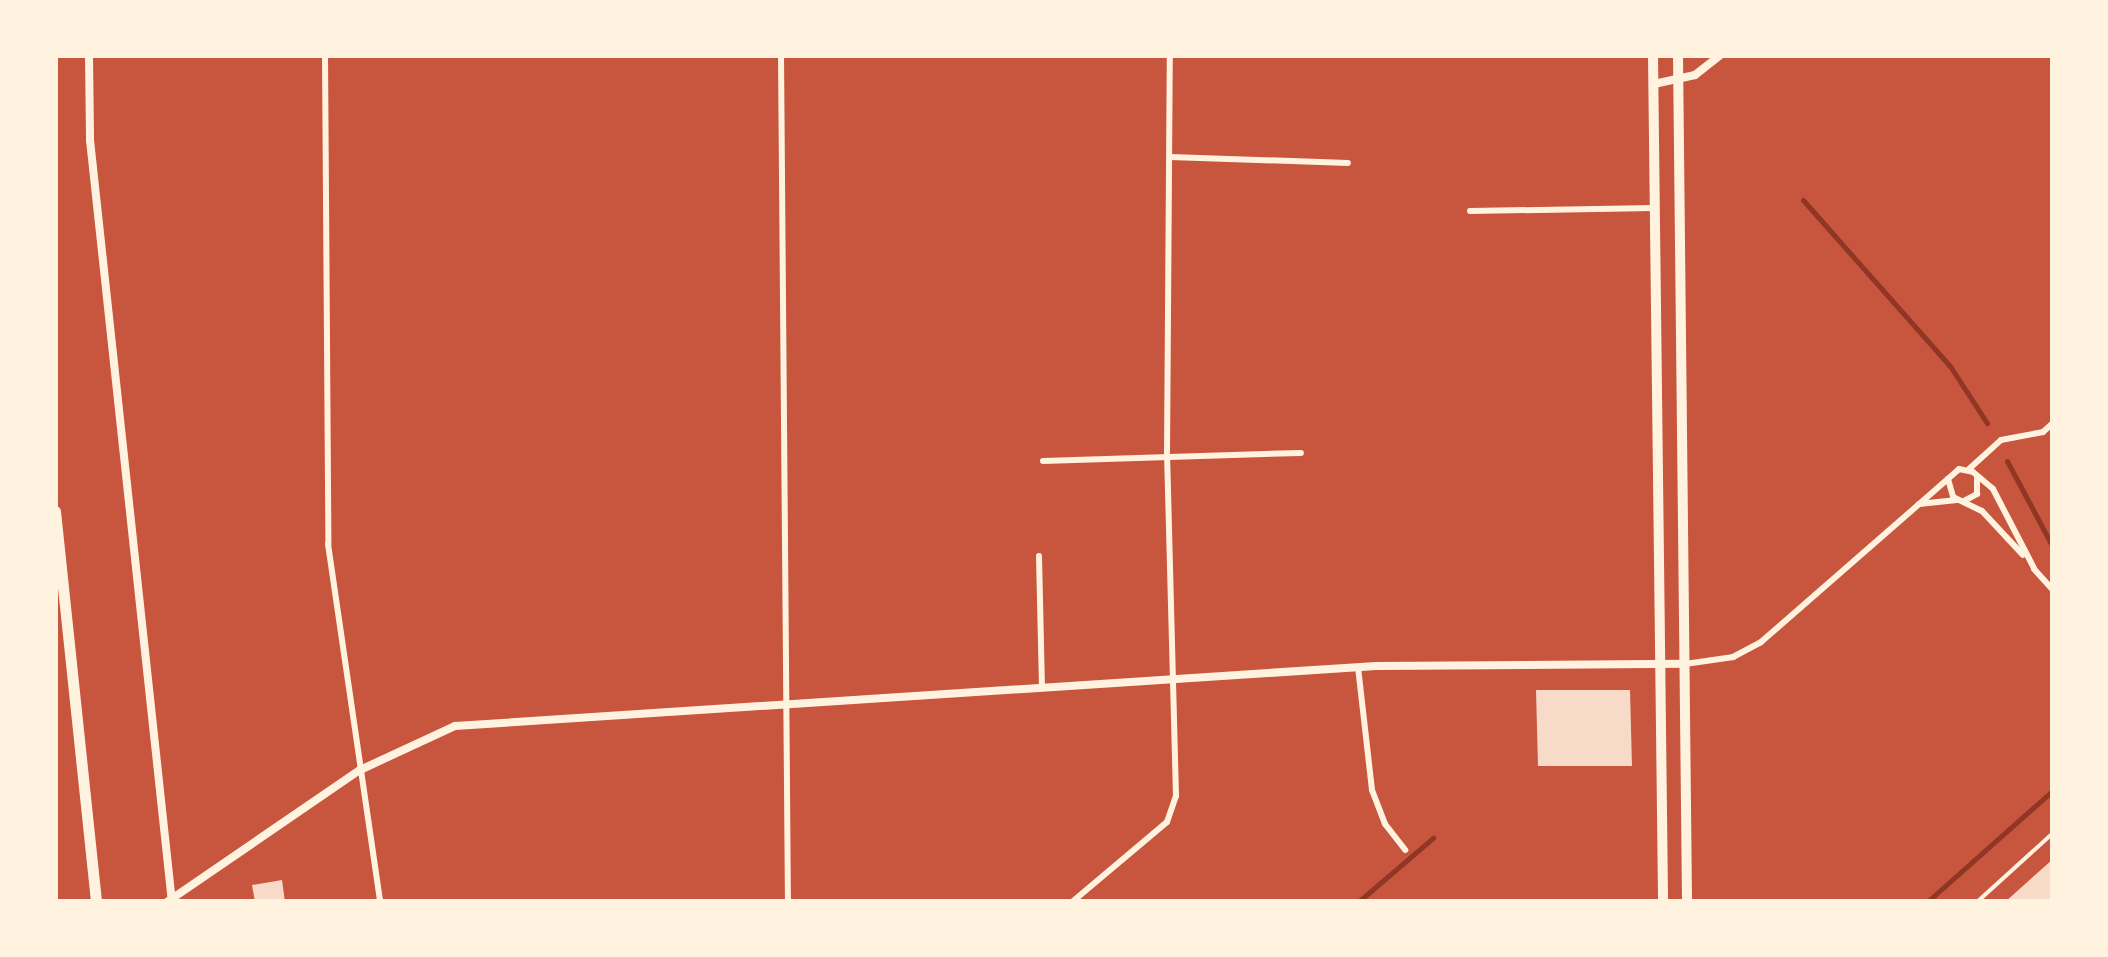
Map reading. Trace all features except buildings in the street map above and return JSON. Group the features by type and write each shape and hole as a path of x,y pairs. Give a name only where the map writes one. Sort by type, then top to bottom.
{"highway":[{"path":"55,512 96,902"}],"main road":[{"path":"1653,55 1663,902"},
{"path":"1678,55 1687,902"}],"street":[{"path":"89,55 90,140 170,901 360,770 455,726 1358,667 1685,664 1733,657 1760,642 1952,472 1972,471 2001,440 2043,432 2053,423"},
{"path":"326,55 328,544 380,902"},
{"path":"781,55 788,902"},
{"path":"1072,902 1167,822 1176,796 1167,456 1170,55"},
{"path":"1654,84 1679,80 1720,55"},
{"path":"1170,157 1348,164"},
{"path":"1470,211 1655,208"},
{"path":"1044,462 1160,462 1167,456 1301,453"},
{"path":"1918,504 1961,500 1979,488 1972,471"},
{"path":"1972,471 1993,490 2034,568"},
{"path":"1952,472 1947,487 1991,519 2053,590"},
{"path":"1040,556 1042,686"},
{"path":"1358,667 1372,790 1385,824 1405,850"}],"lane":[{"path":"1977,902 2053,834"}],"waterway":[{"path":"1803,200 1950,366 1987,423"},
{"path":"2007,461 2053,547"},
{"path":"1927,902 2053,790"},
{"path":"1358,902 1433,838"}]}
